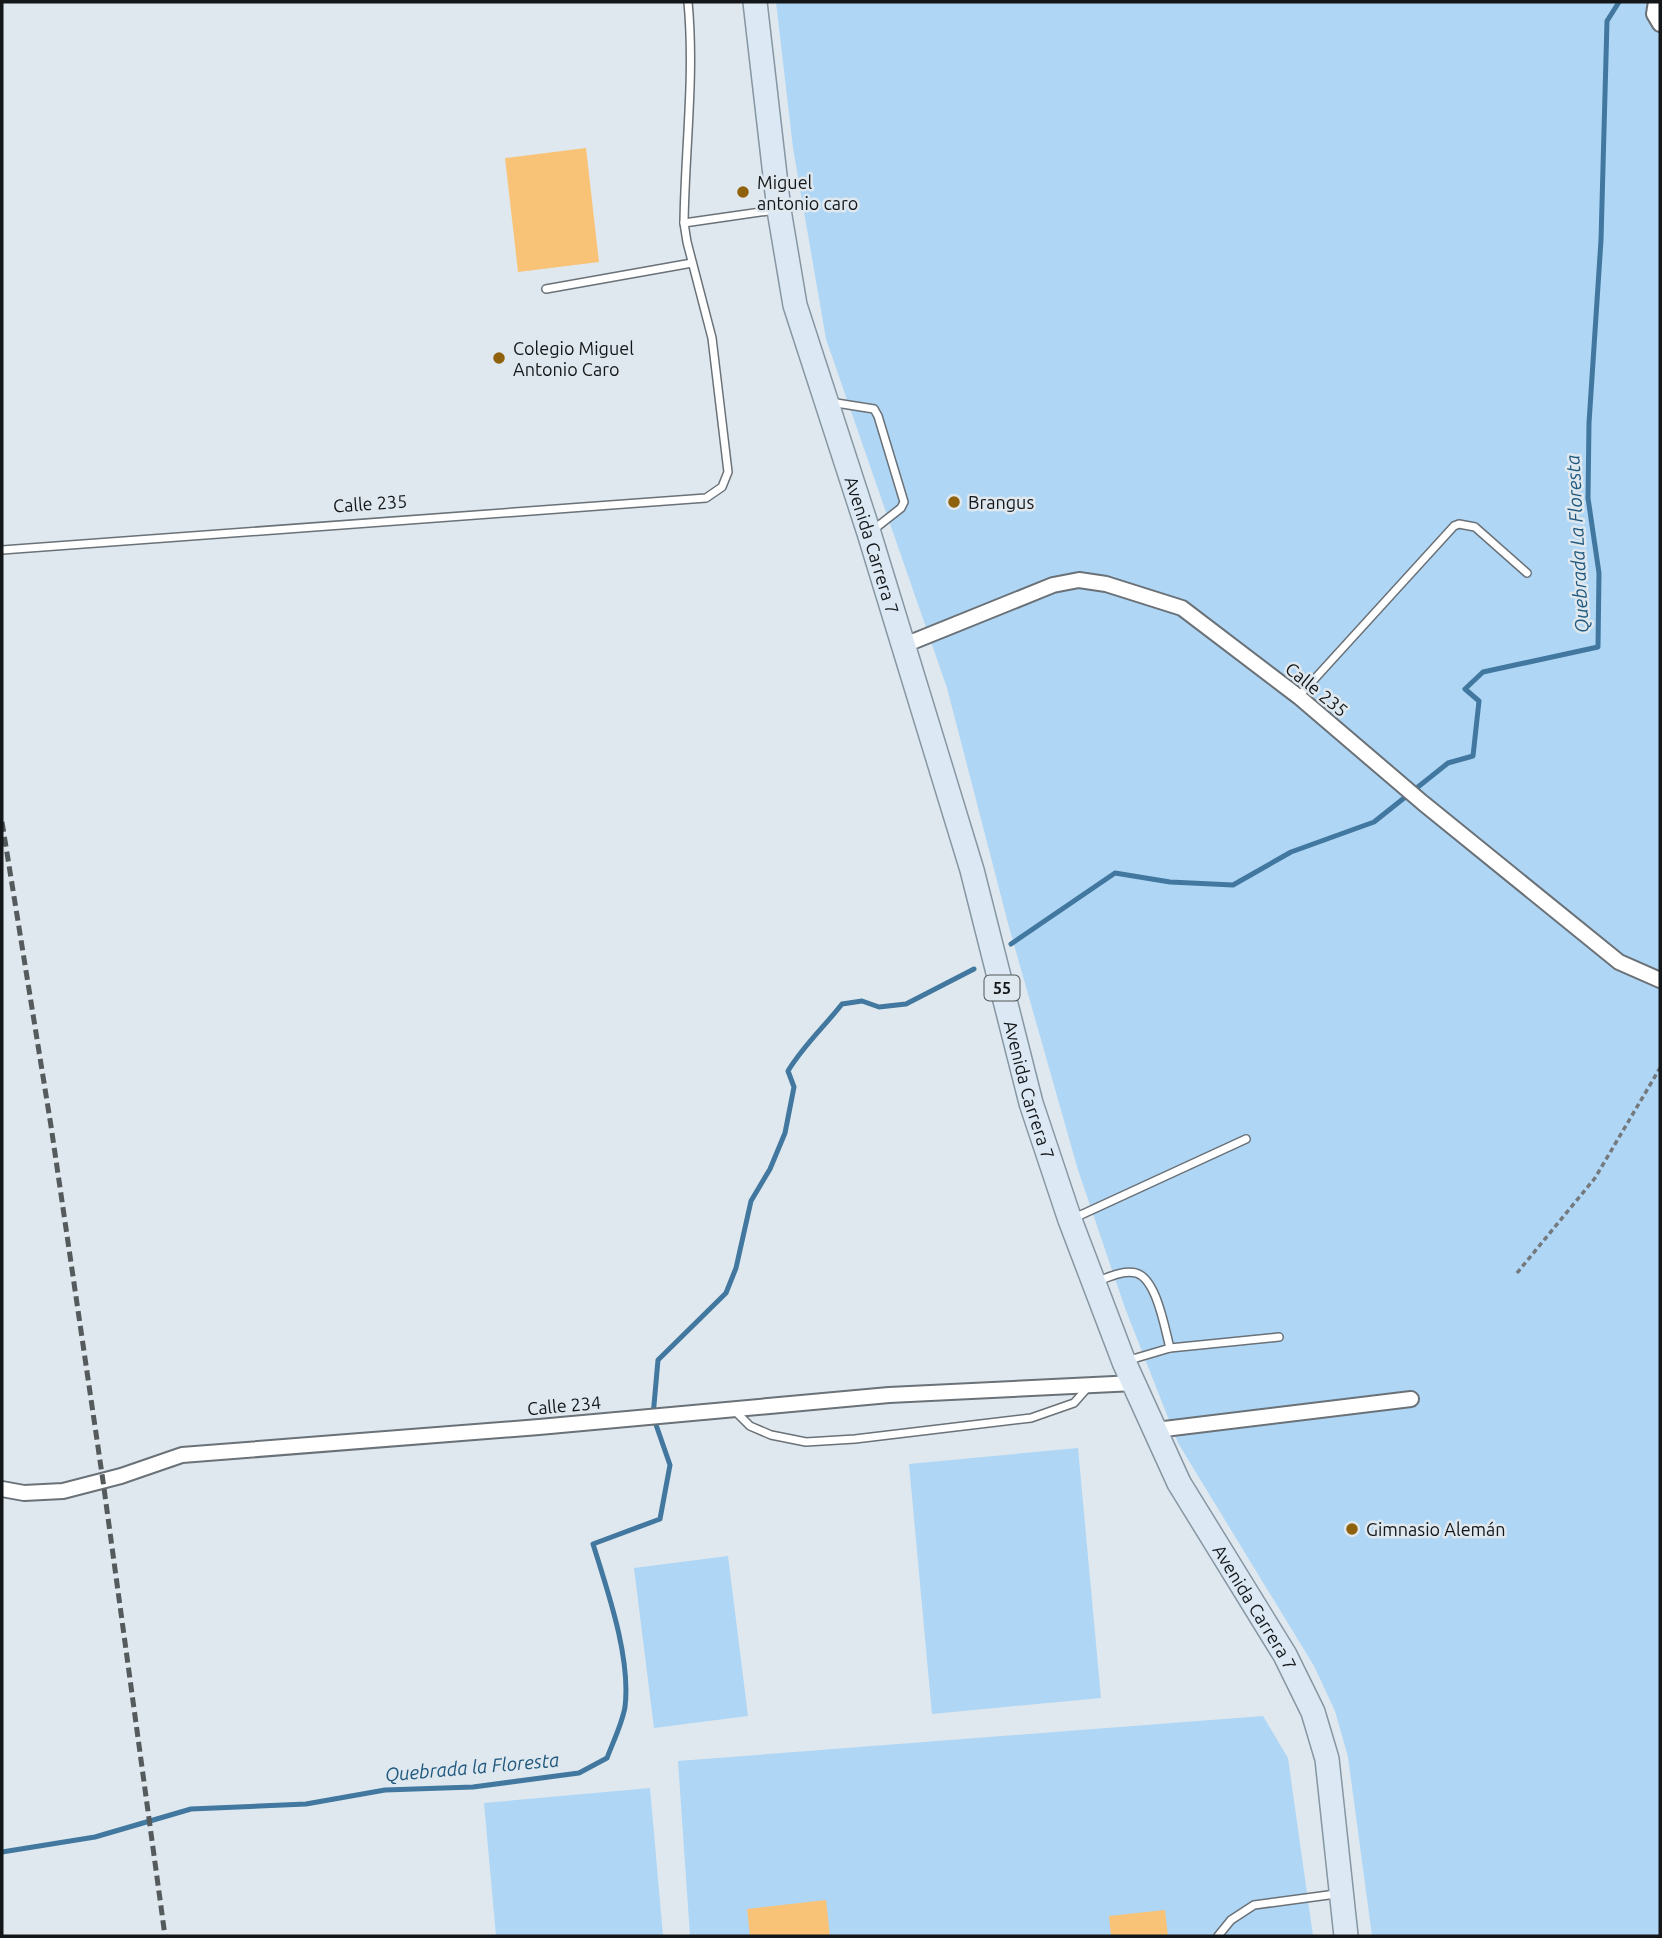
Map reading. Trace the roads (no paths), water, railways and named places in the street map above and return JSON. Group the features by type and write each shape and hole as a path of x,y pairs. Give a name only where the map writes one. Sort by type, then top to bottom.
{"main road":[{"name":"Avenida Carrera 7","path":"755,2 779,210 795,305 869,533 972,870 1031,1103 1070,1220 1124,1362 1179,1483 1285,1655 1313,1712 1327,1759 1346,1936"}],"street":[{"path":"1656,2 1654,14 1660,24"},
{"name":"Calle 235","path":"902,646 1053,585 1079,580 1106,584 1182,608 1298,697 1423,803 1619,962 1660,980"},
{"name":"Calle 234","path":"2,1489 24,1493 63,1491 121,1476 182,1455 538,1427 889,1395 1135,1383"},
{"path":"1156,1430 1411,1399"}],"lane":[{"path":"546,289 692,263 684,223 692,71 688,2"},
{"path":"684,223 779,210"},
{"name":"Calle 235","path":"2,550 706,498 722,487 728,472 712,338 692,263"},
{"path":"826,402 866,407 874,409 878,415 904,502 901,508 869,533"},
{"path":"1298,697 1454,526 1467,524 1475,527 1527,572"},
{"path":"1070,1220 1246,1139"},
{"path":"1094,1283 1123,1273 1138,1273 1147,1280 1159,1306 1170,1348"},
{"path":"1124,1362 1170,1348 1279,1337"},
{"path":"733,1409 750,1426 771,1435 806,1441 855,1439 1031,1418 1074,1403 1090,1385"},
{"path":"1218,1936 1231,1920 1254,1905 1341,1893"}],"waterway":[{"name":"Quebrada La Floresta","path":"1011,944 1115,873 1170,882 1233,885 1291,852 1374,822 1448,763 1473,756 1479,701 1465,689 1483,672 1598,647 1599,573 1588,498 1589,423 1601,240 1607,21 1619,2"},
{"name":"Quebrada la Floresta","path":"2,1852 95,1837 191,1809 306,1804 385,1790 473,1787 579,1773 607,1758 625,1707 625,1668 617,1625 593,1544 660,1519 670,1465 653,1416 658,1360 726,1293 736,1268 751,1201 770,1169 785,1133 794,1087 788,1071 842,1004 862,1001 879,1007 906,1004 974,969"}],"railway":[{"path":"2,822 51,1126 103,1481 165,1936"}],"place":[{"name":"Miguel antonio caro","path":"743,192"},
{"name":"Colegio Miguel Antonio Caro","path":"499,358"},
{"name":"Brangus","path":"954,502"},
{"name":"Gimnasio Alemán","path":"1352,1529"}]}
